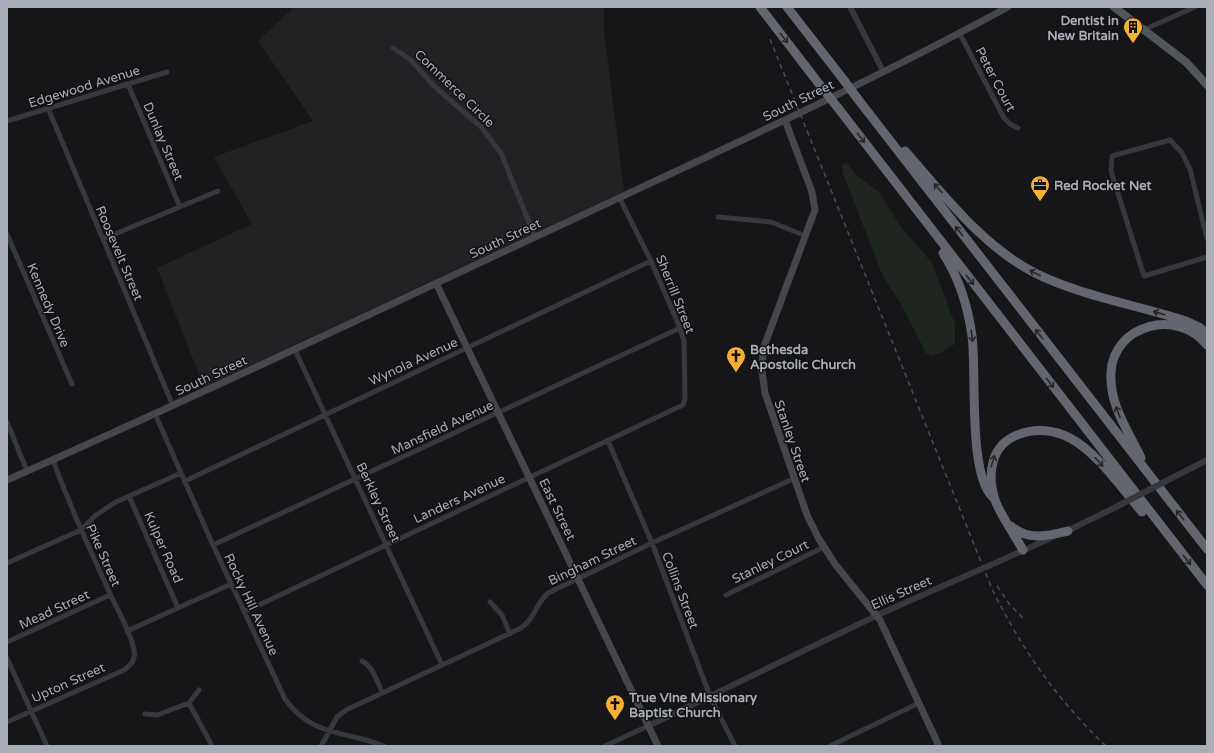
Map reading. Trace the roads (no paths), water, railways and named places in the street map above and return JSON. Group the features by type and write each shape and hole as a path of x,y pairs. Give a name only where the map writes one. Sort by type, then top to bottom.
{"highway":[{"path":"760,7 1207,585"},
{"path":"787,7 1207,549"},
{"path":"880,128 896,141 982,235 1018,263 1043,277 1064,285 1186,321 1199,327 1207,334"},
{"path":"929,227 956,277 969,317 975,356 978,460 986,490 995,499"},
{"path":"1148,473 1123,424 1115,404 1111,378 1116,355 1125,341 1132,335 1146,327 1159,324 1173,325 1184,328 1197,335 1207,345"},
{"path":"1023,550 995,499 990,471 994,458 1000,447 1010,438 1023,433 1038,431 1053,432 1070,438 1089,452 1151,522 1167,535"},
{"path":"1008,524 1020,532 1032,537 1068,530"}],"main road":[{"name":"South Street","path":"7,480 294,350 785,120 960,34 1008,7"},
{"path":"1114,7 1191,66 1207,85"},
{"name":"Stanley Street","path":"785,120 814,198 814,215 767,336 762,356 765,393 793,479 807,515 824,547 877,615 939,746"},
{"name":"East Street","path":"436,283 658,746"}],"street":[{"path":"850,7 883,71"},
{"path":"1143,30 1195,7"},
{"name":"Peter Court","path":"960,34 1004,118 1010,124 1018,128"},
{"name":"Commerce Circle","path":"393,48 411,60 434,85 484,130 500,153 535,237"},
{"name":"Edgewood Avenue","path":"7,121 166,72"},
{"name":"Dunlay Street","path":"128,84 180,207"},
{"name":"Roosevelt Street","path":"48,108 172,406"},
{"path":"1207,239 1190,169 1182,153 1170,140 1112,156 1111,171 1144,276 1207,257"},
{"path":"103,239 218,191"},
{"name":"Sherrill Street","path":"619,198 651,261 680,328 684,341 686,399 683,405"},
{"path":"718,217 771,222 806,236"},
{"name":"Kennedy Drive","path":"7,234 72,384"},
{"name":"Wynola Avenue","path":"184,481 651,261"},
{"name":"Mansfield Avenue","path":"213,545 680,328"},
{"name":"Berkley Street","path":"294,350 326,413 442,665"},
{"name":"Landers Avenue","path":"244,612 683,405"},
{"name":"Rocky Hill Avenue","path":"155,414 213,545 285,699 292,709 304,720 329,731 384,746"},
{"path":"7,422 27,471"},
{"name":"Collins Street","path":"608,441 652,543 710,696 735,746"},
{"name":"Pike Street","path":"53,460 81,530 127,631 134,650 134,659"},
{"name":"Ellis Street","path":"606,746 877,615 1068,530 1207,460"},
{"path":"7,563 81,530 96,515 116,502 181,473"},
{"name":"Bingham Street","path":"321,746 337,717 346,710 510,634 528,623 542,598 548,593 652,543 793,479"},
{"name":"Kulper Road","path":"129,496 178,608"},
{"name":"Stanley Court","path":"726,595 824,547"},
{"path":"127,631 231,584"},
{"name":"Mead Street","path":"7,642 110,595"},
{"path":"490,602 502,615 510,634"},
{"path":"7,658 47,746"},
{"name":"Upton Street","path":"7,722 124,670 131,665 134,659"},
{"path":"362,661 368,664 372,670 382,692"},
{"path":"145,714 157,714 189,703 199,690"},
{"path":"189,703 212,746"},
{"path":"830,746 919,703"}],"railway":[{"path":"770,39 992,589 1015,632 1042,673 1072,711 1106,746"},
{"path":"997,586 1010,605 1025,620"}],"place":[{"name":"Dentist in New Britain","path":"1133,44"},
{"name":"Red Rocket Net","path":"1040,202"},
{"name":"Bethesda Apostolic Church","path":"736,373"},
{"name":"True Vine Missionary Baptist Church","path":"615,721"}]}
